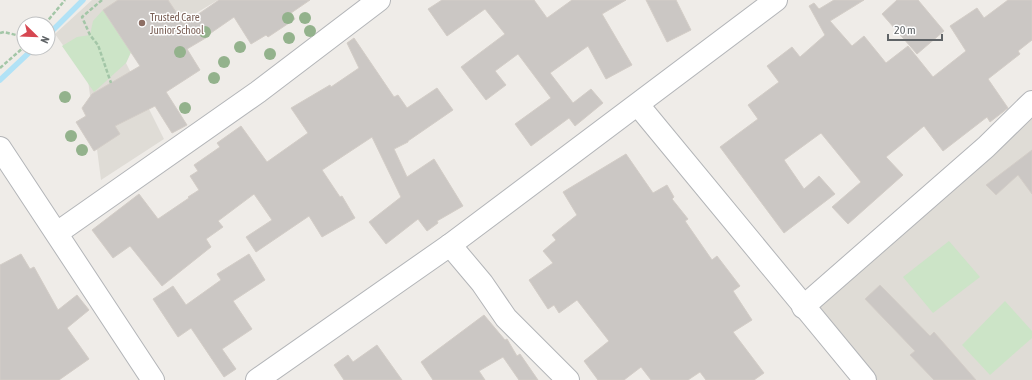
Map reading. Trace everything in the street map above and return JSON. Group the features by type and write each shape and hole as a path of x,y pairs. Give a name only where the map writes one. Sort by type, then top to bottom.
{"street":[{"path":"57,233 258,92 379,0"},
{"path":"257,380 450,245 776,0"},
{"path":"804,308 986,146 1032,102"},
{"path":"638,105 804,308 865,380"},
{"path":"0,148 153,380"},
{"path":"450,245 482,283 506,318 568,380"}],"path":[{"path":"51,16 64,0"},
{"path":"102,0 82,17 90,35 98,45 111,83"},
{"path":"0,33 4,32 16,35"},
{"path":"0,68 16,54"}],"shaded area":[{"path":"92,0 218,0 131,52 126,63 164,139 101,180 88,80 56,35 56,33"},
{"path":"1032,93 1032,380 875,380 802,297"}],"green space":[{"path":"103,10 131,52 126,63 94,92 62,46 77,37 90,35 93,21"},
{"path":"949,241 980,277 933,313 903,277"},
{"path":"1005,301 1032,331 1032,338 990,375 962,345"}],"building":[{"path":"118,0 168,0 184,24 219,0 310,0 291,13 295,19 268,37 266,35 251,44 234,17 208,35 209,36 187,49 200,70 166,92 187,125 172,133 155,106 115,126 120,134 94,151 76,122 86,116 82,108 92,94 140,66 103,10"},
{"path":"442,0 534,0 547,18 572,0 626,0 602,14 632,65 606,79 588,46 550,73 573,103 591,89 603,103 575,126 569,118 531,146 515,124 551,98 518,54 495,71 506,85 486,100 461,67 505,34 485,9 447,36 428,9"},
{"path":"646,0 676,0 691,30 667,42"},
{"path":"834,0 864,0 830,21 852,46 864,36 886,63 908,46 933,77 966,51 950,26 977,8 984,18 1008,0 1032,0 1032,40 1018,51 1020,54 988,79 1008,108 990,122 987,117 943,151 924,126 886,157 903,175 848,224 832,207 861,182 821,133 784,160 804,189 819,176 835,194 784,233 720,147 758,119 748,105 779,82 767,66 792,47 800,57 825,35 809,6 814,3 819,9"},
{"path":"897,0 918,0 944,31 917,54 882,14"},
{"path":"354,38 394,97 398,95 407,108 437,88 453,110 408,142 394,149 407,177 434,159 463,206 437,221 438,223 427,231 418,219 386,244 369,222 401,197 372,137 322,170 340,197 342,196 355,218 322,237 309,216 256,252 246,237 272,220 254,194 218,221 223,227 206,239 211,247 162,286 130,246 113,258 92,230 139,194 158,219 189,198 188,197 199,190 190,176 198,171 194,165 220,147 217,143 241,126 267,162 308,133 291,108 330,85 331,87 359,68 347,43"},
{"path":"1032,150 1032,194 1018,175 996,195 986,185"},
{"path":"626,154 653,193 667,185 674,197 672,199 688,219 685,221 712,260 717,256 740,286 733,291 752,320 733,332 764,373 754,380 706,380 700,372 688,380 651,380 641,367 624,380 598,380 584,361 609,341 577,300 559,313 554,305 548,309 529,280 553,263 543,251 556,240 552,235 577,215 563,192"},
{"path":"21,254 30,269 34,267 58,310 77,295 89,310 67,328 89,359 59,380 0,380 0,265"},
{"path":"249,254 265,280 233,301 252,329 222,349 236,369 224,377 191,328 178,337 153,299 173,286 186,305 221,280 217,274"},
{"path":"880,285 930,336 934,332 976,380 934,380 910,355 915,351 865,299"},
{"path":"484,315 505,340 507,339 517,356 520,354 538,380 519,380 503,357 479,371 485,380 433,380 421,362"},
{"path":"377,345 402,380 344,380 334,365 348,355 353,362"}],"waterway":[{"path":"56,27 83,0"},
{"path":"0,80 26,56"}],"place":[{"name":"Trusted Care Junior School","path":"142,23"}]}
